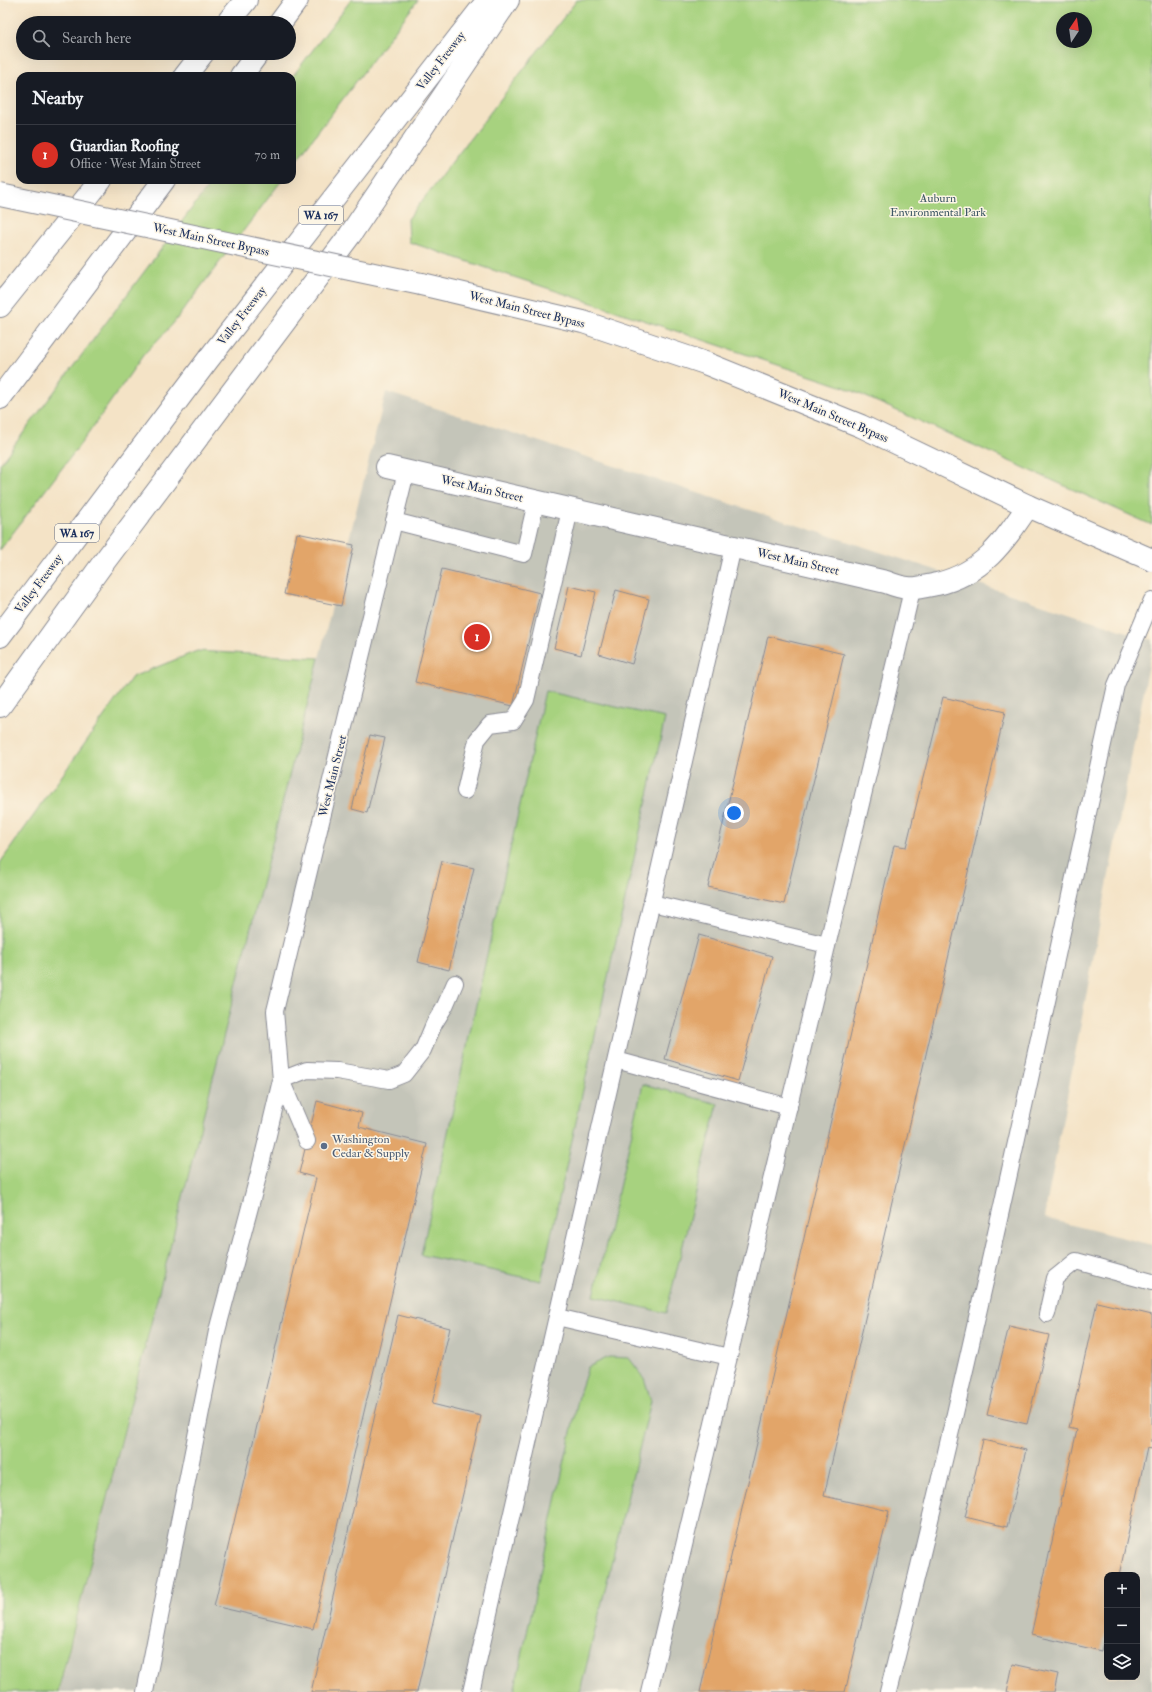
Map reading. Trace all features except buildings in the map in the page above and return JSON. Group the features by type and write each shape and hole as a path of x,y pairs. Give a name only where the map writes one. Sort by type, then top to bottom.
{"main road":[{"path":"233,16 246,0"},
{"path":"285,16 297,0"},
{"name":"Valley Freeway","path":"0,636 207,361 488,0"},
{"path":"0,706 101,566 350,235 508,0"},
{"path":"188,72 198,60"},
{"path":"244,72 253,60"},
{"path":"0,306 98,184"},
{"path":"0,398 161,184"},
{"name":"West Main Street Bypass","path":"0,195 421,284 582,322 705,363 861,426 1028,506"},
{"name":"West Main Street","path":"397,470 886,582 912,590"},
{"path":"912,590 961,577 975,568 990,556 1003,542 1028,506 1152,560"}],"lane":[{"name":"West Main Street","path":"281,1080 275,1010 394,521 397,470"},
{"path":"394,521 524,554 536,502"},
{"path":"465,791 477,740 490,724 513,721 526,700 570,510"},
{"path":"471,1692 733,547"},
{"path":"650,1692 912,590"},
{"path":"888,1692 919,1569 976,1325 1116,685 1152,600"},
{"path":"652,903 827,945"},
{"path":"281,1080 307,1070 337,1071 388,1080 404,1074 423,1050 434,1024 455,983"},
{"path":"616,1060 789,1106"},
{"path":"281,1080 307,1141"},
{"path":"145,1692 217,1331 259,1173 281,1080"},
{"path":"1046,1314 1055,1278 1076,1262 1152,1282"},
{"path":"557,1317 729,1357"}],"shaded area":[{"path":"386,392 1152,640 1152,648 1044,1218 1152,1245 1152,1692 59,1692"}],"green space":[{"path":"351,0 418,0 296,161 296,72"},
{"name":"Auburn Environmental Park","path":"577,0 1152,0 1152,525 844,387 409,242 408,219"},
{"path":"210,184 279,184 172,325 144,354 88,434 0,550 0,464"},
{"path":"197,651 319,658 58,1692 0,1692 0,863 132,677"},
{"path":"545,691 665,718 541,1281 421,1255"},
{"path":"643,1084 718,1104 666,1313 594,1296"},
{"path":"609,1357 629,1358 644,1378 651,1401 580,1692 514,1692 580,1391 588,1367"}],"place":[{"name":"Guardian Roofing","path":"477,637"},
{"name":"Washington Cedar & Supply","path":"324,1146"}]}
